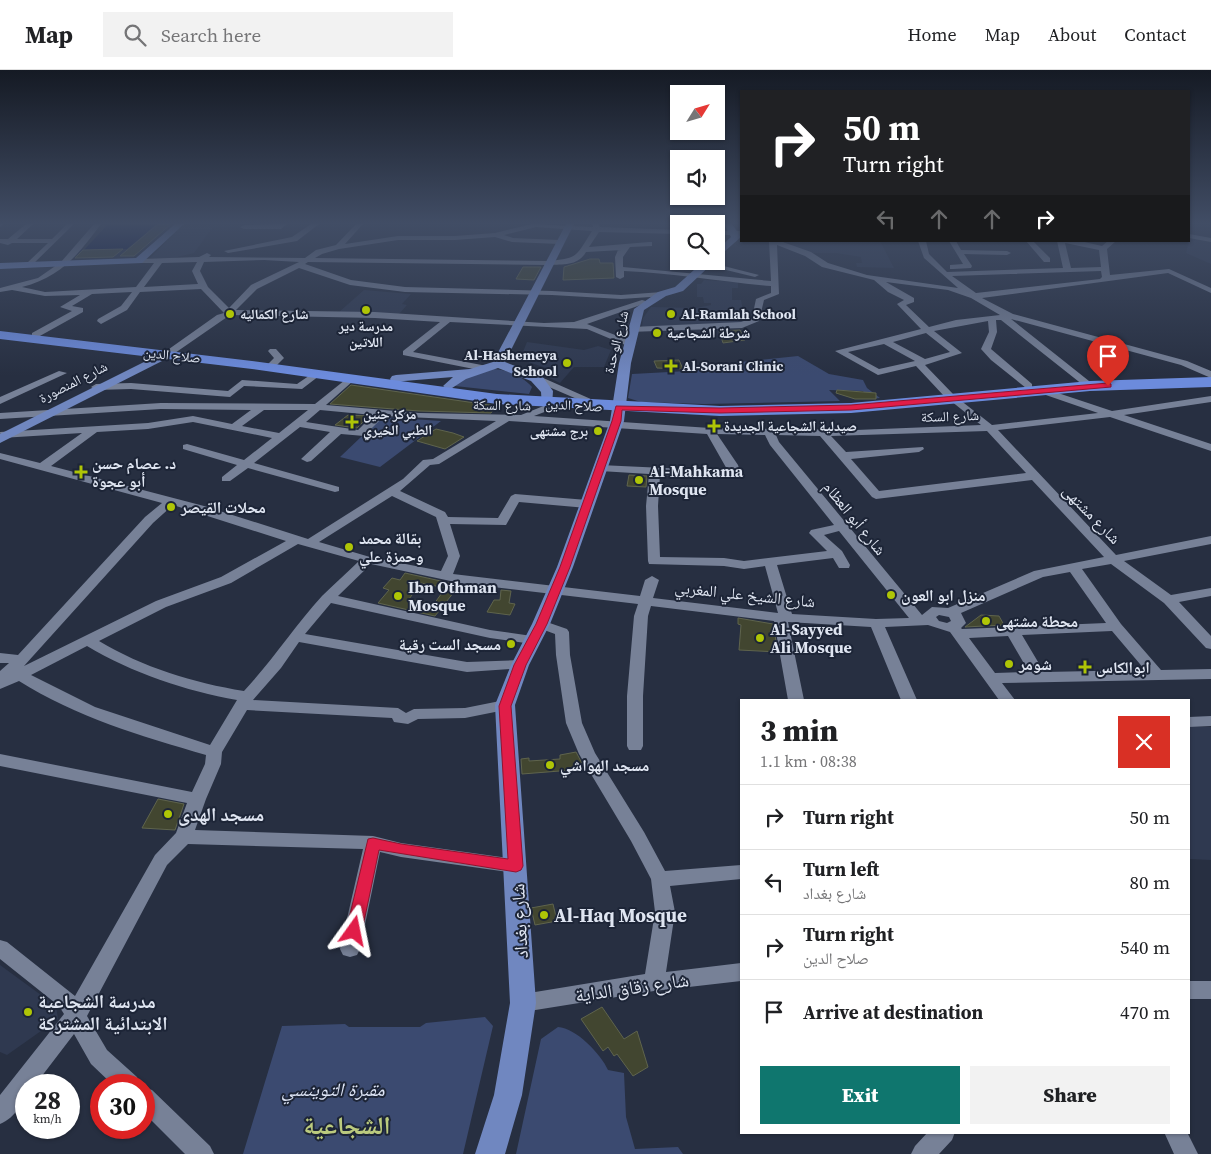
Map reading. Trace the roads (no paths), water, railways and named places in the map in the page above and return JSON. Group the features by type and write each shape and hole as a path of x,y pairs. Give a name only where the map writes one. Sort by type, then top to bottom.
{"highway":[{"name":"صلاح الدين","path":"0,331 497,399 763,411 851,408 1086,383 1209,375"},
{"name":"صلاح الدين","path":"0,335 166,353 273,357 396,379 550,401 588,400 619,405"},
{"name":"صلاح الدين","path":"1036,388 1090,386 1209,375"}],"main road":[{"path":"498,364 543,275"},
{"name":"شارع الوحدة","path":"619,405 632,330 639,309 659,297 679,289 695,275"},
{"path":"3,436 166,353"},
{"path":"449,386 459,378 472,372 498,364 538,379 547,392 550,401"},
{"path":"396,379 472,372"},
{"name":"شارع بغداد","path":"494,1146 508,1095 523,1003 505,706 520,665 556,589 600,468 615,424 619,405"}],"street":[{"path":"0,290 41,280 49,275"},
{"path":"101,321 124,308 149,275"},
{"path":"197,275 203,286 229,313 375,315 518,324 574,325 589,327 630,344"},
{"path":"166,353 229,313 254,287 279,275"},
{"path":"328,275 356,284 452,292 534,293 621,298 659,297"},
{"path":"676,275 776,281"},
{"path":"752,275 776,281"},
{"path":"632,330 742,325 756,319 760,299 775,294 776,275"},
{"path":"861,275 876,279 948,288 974,296 1037,290 1133,275"},
{"path":"949,275 980,301 1006,317 1086,383"},
{"path":"1177,275 1208,293"},
{"path":"876,279 891,290 911,300 902,304 927,330 957,352 921,363 878,372 840,351 927,330 1006,317 1111,342 1209,375"},
{"path":"11,287 45,294 203,286"},
{"path":"35,336 80,310 64,307 92,291"},
{"path":"574,325 659,297"},
{"path":"992,318 993,332 986,349 994,358 1036,388 1110,415 1211,448"},
{"path":"448,320 406,352 484,368"},
{"name":"شارع مشتهى","path":"885,341 921,363 952,396 989,428 1113,559 1169,600 1211,645"},
{"path":"0,401 62,373"},
{"path":"100,387 136,386 230,394 242,383 300,387 316,374"},
{"path":"226,479 298,424 350,379"},
{"path":"538,379 588,400"},
{"path":"193,419 225,394"},
{"name":"شارع السكة","path":"0,416 161,406 319,406 380,413 519,418 710,431 823,433 989,428 1110,415 1211,400"},
{"path":"519,418 550,401"},
{"path":"234,427 262,406"},
{"path":"298,424 360,434 380,413"},
{"path":"0,679 21,668 89,641 161,604 226,580 304,542 407,481 427,462 435,462 506,418"},
{"path":"3,436 95,428 148,426 193,419 281,437"},
{"path":"42,467 95,428"},
{"path":"307,459 338,431"},
{"path":"600,468 735,475 732,465 710,431"},
{"name":"شارع أبو العظام","path":"770,433 774,443 841,527 925,621"},
{"path":"823,433 876,495 1033,476"},
{"path":"187,447 335,489"},
{"path":"843,456 919,449"},
{"name":"شارع الشيخ علي المغربي","path":"0,456 171,501 368,560 445,576 783,618 876,623 925,621 955,631 1013,632 1116,627"},
{"path":"655,471 651,513 655,540 654,562 724,562 744,565 770,562 841,560 815,533 841,527"},
{"path":"389,491 426,507 441,516 454,556 445,576"},
{"path":"443,520 502,522 515,498 587,504"},
{"path":"0,684 21,668 136,534 171,501"},
{"path":"951,612 1039,574 1211,540"},
{"path":"0,1113 76,1015 161,860 184,838 197,798 213,764 214,752 245,701 276,665 295,637 328,598 368,560"},
{"path":"770,562 783,618 796,699"},
{"path":"1074,568 1116,627 1158,676"},
{"path":"635,746 635,696 641,616 652,580"},
{"path":"1169,600 1211,592"},
{"path":"328,598 490,634 562,632 564,641 562,656 574,722 587,754 638,837 660,879 665,912 654,982"},
{"path":"925,621 933,611 951,612 959,620 955,631 1006,699"},
{"path":"876,623 909,699"},
{"path":"1013,632 1040,677"},
{"path":"295,637 467,667 520,665"},
{"path":"89,641 152,671 245,701 398,713 400,718 404,719 414,714 465,713 505,706"},
{"path":"0,658 21,668 39,687 91,710 140,730 214,752"},
{"path":"990,678 1211,674"},
{"path":"1190,722 1211,721"},
{"path":"0,760 197,798"},
{"path":"184,838 331,840 373,843 401,850 516,866"},
{"path":"350,949 373,843"},
{"path":"660,879 740,872"},
{"path":"0,948 66,998 98,1057 117,1074"},
{"name":"شارع زقاق الداية","path":"523,1003 654,982 740,972"},
{"path":"1190,990 1211,990"},
{"path":"155,1109 202,1154"},
{"path":"923,1154 942,1134"},
{"path":"1176,1134 1186,1154"}],"place":[{"name":"مدرسة دير اللاتين","path":"366,310"},
{"name":"شارع الكماليه","path":"230,314"},
{"name":"Al-Ramlah School","path":"671,314"},
{"name":"شرطة الشجاعية","path":"657,333"},
{"name":"Al-Hashemeya School","path":"567,363"},
{"name":"Al-Sorani Clinic","path":"671,366"},
{"name":"مركز جنين الطبي الخيري","path":"352,422"},
{"name":"صيدلية الشجاعية الجديدة","path":"714,426"},
{"name":"برج مشتهى","path":"598,431"},
{"name":"د. عصام حسن أبو عجوة","path":"81,472"},
{"name":"Al-Mahkama Mosque","path":"639,480"},
{"name":"محلات القيصر","path":"171,507"},
{"name":"بقالة محمد وحمزة علي","path":"349,547"},
{"name":"منزل ابو العون","path":"891,595"},
{"name":"Ibn Othman Mosque","path":"398,596"},
{"name":"محطة مشتهى","path":"986,621"},
{"name":"Al-Sayyed Ali Mosque","path":"760,638"},
{"name":"مسجد الست رقية","path":"511,644"},
{"name":"شومر","path":"1009,664"},
{"name":"ابوالكاس","path":"1085,667"},
{"name":"مسجد الهواشي","path":"550,765"},
{"name":"مسجد الهدى","path":"168,814"},
{"name":"Al-Haq Mosque","path":"544,915"},
{"name":"مدرسة الشجاعية الابتدائية المشتركة","path":"28,1012"}],"district":[{"name":"الشجاعية","path":"347,1125"}],"park label":[{"name":"مقبرة التوينسي","path":"333,1089"}]}
